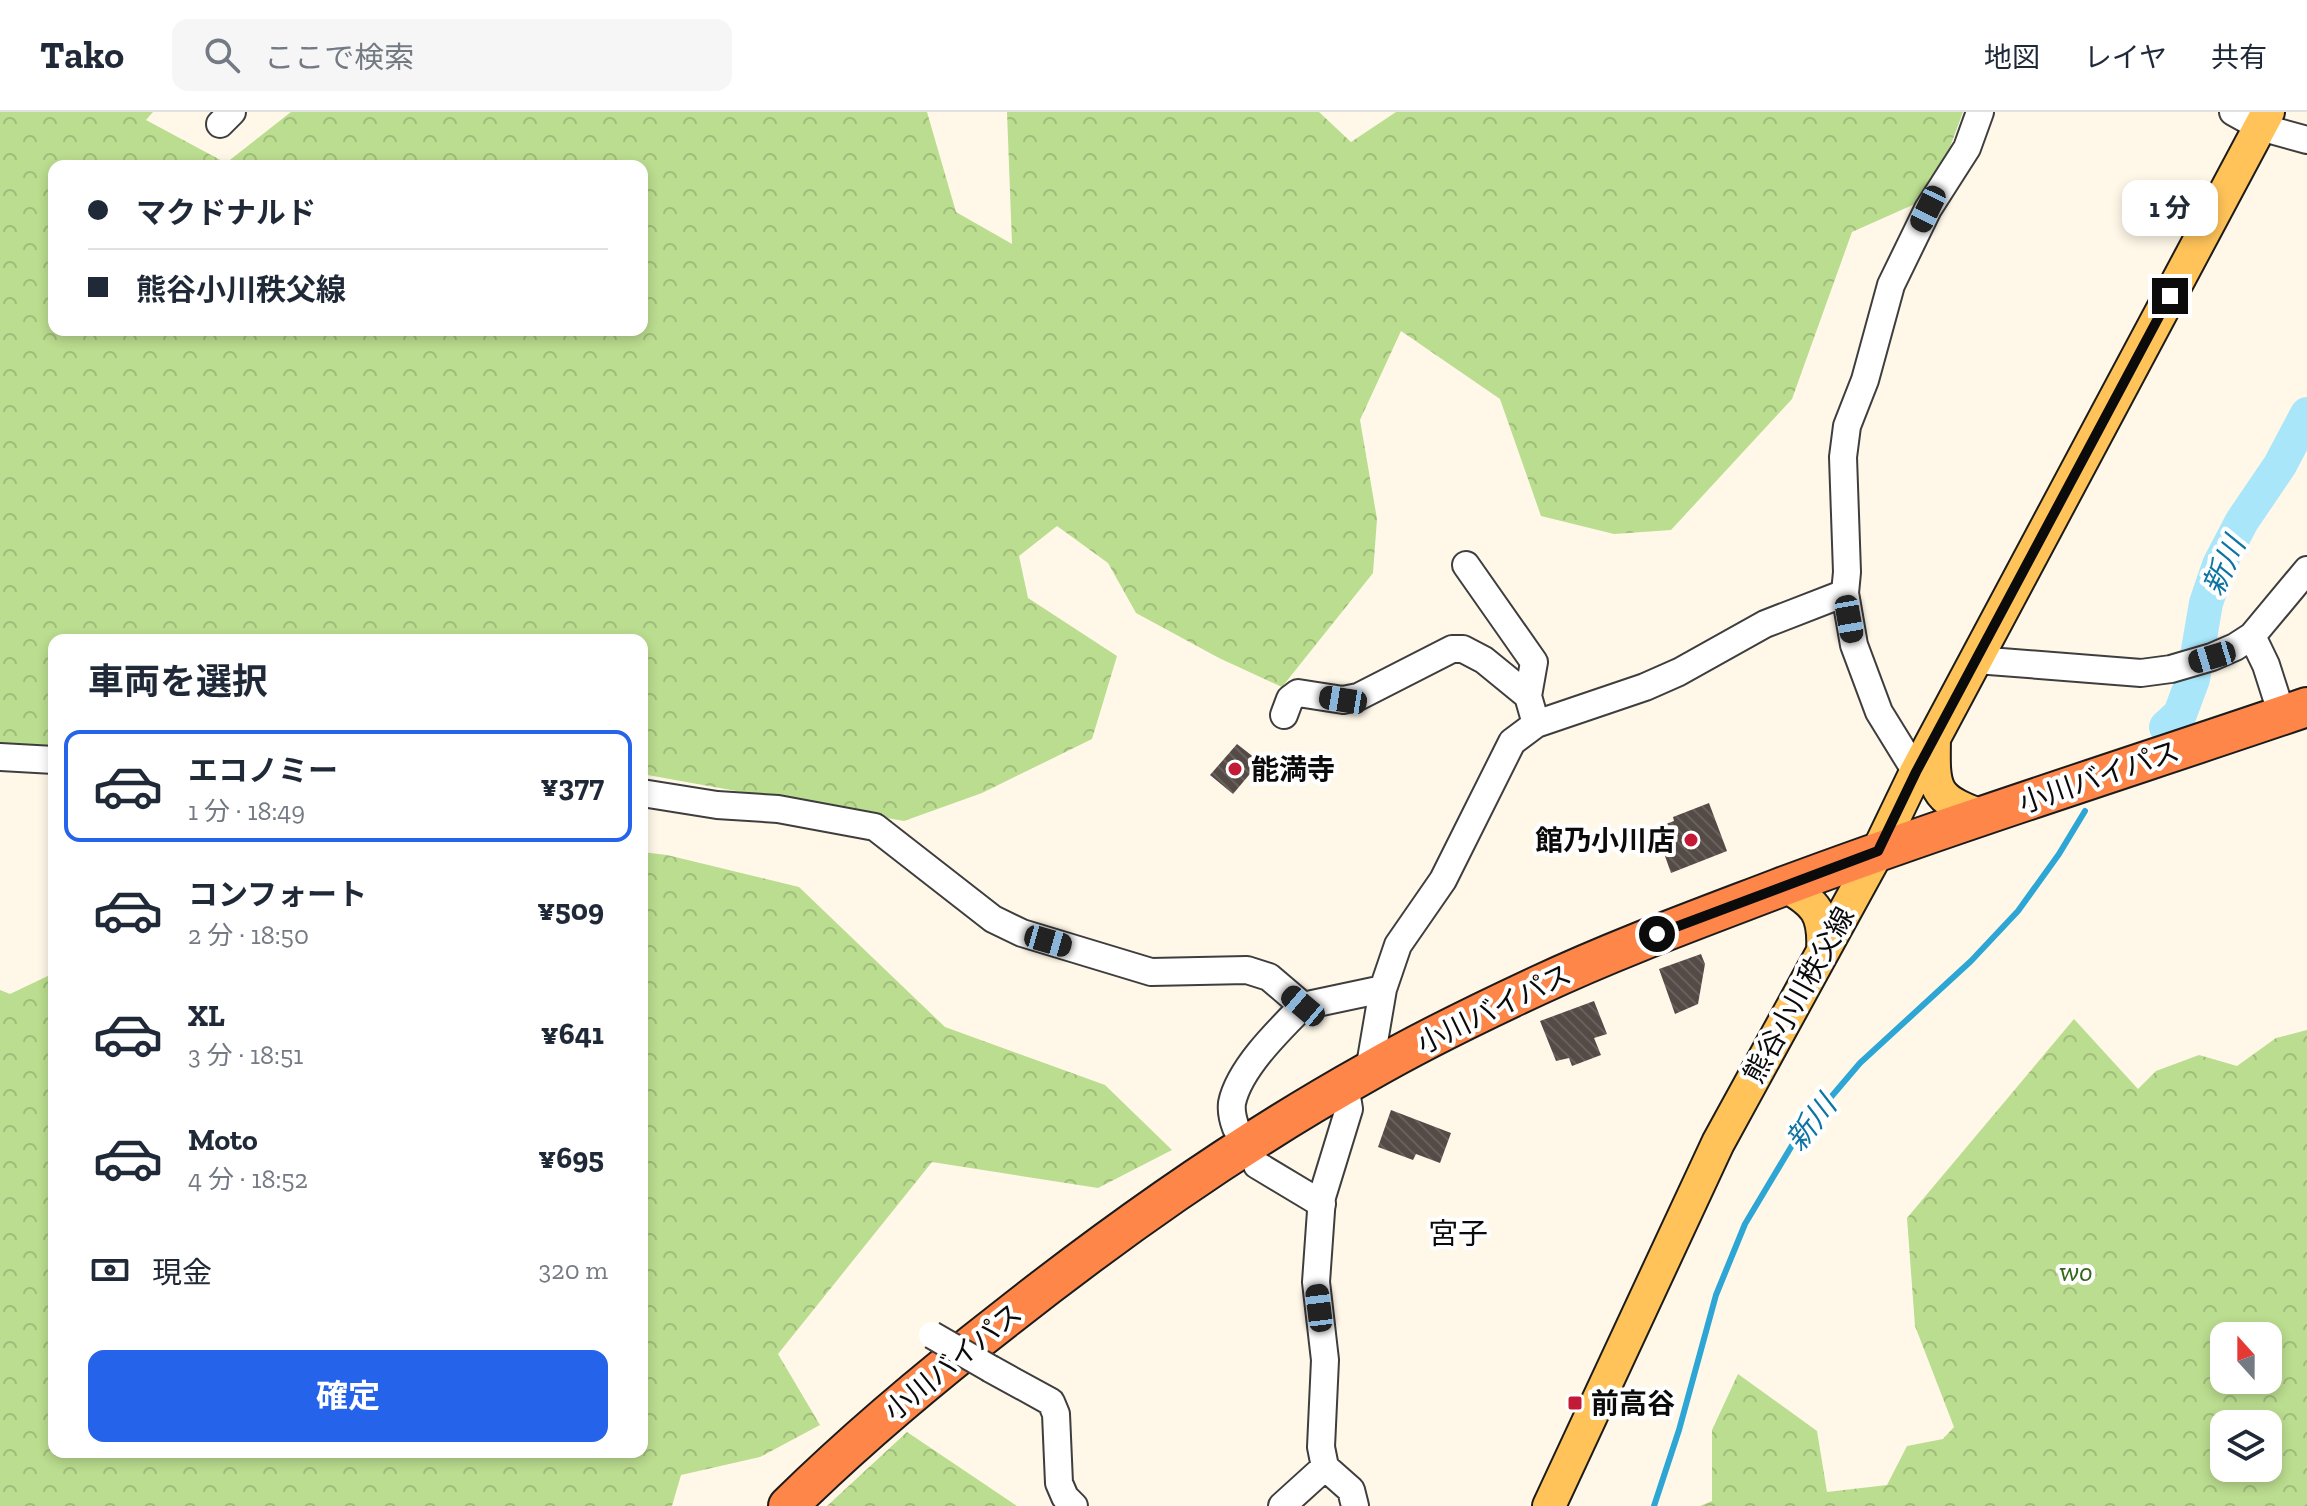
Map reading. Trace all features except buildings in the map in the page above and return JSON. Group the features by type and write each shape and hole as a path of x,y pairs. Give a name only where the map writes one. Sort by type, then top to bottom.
{"highway":[{"name":"小川バイパス","path":"788,1506 955,1357 1044,1288 1237,1151 1357,1078 1541,984 1657,934 1878,851 2295,711"}],"main road":[{"name":"熊谷小川秩父線","path":"1549,1506 1718,1143 1878,851 2254,117"},
{"path":"1934,739 1934,770 1945,799 1954,806 1982,816"},
{"path":"1786,886 1811,902 1819,912 1824,929 1823,950"}],"street":[{"path":"1916,772 1879,712 1854,645 1845,593 1847,558 1843,457 1847,426 1865,380 1891,285 1928,209 1967,148 1980,112"},
{"path":"2254,117 2307,140"},
{"path":"1466,565 1534,662 1528,696 1536,724"},
{"path":"1976,660 2141,673 2171,669 2212,657 2252,636 2307,570"},
{"path":"1355,1506 1351,1490 1325,1467 1321,1447 1325,1360 1316,1282 1322,1204 1333,1158 1398,945 1443,880 1512,742 1536,724 1645,687 1679,672 1765,624 1845,593"},
{"path":"2252,636 2295,711"},
{"path":"1284,715 1290,699 1298,693 1343,700 1358,697 1452,649 1463,649 1484,660 1528,696"},
{"path":"0,757 48,760"},
{"path":"648,794 717,805 778,809 875,827 993,919 1022,933 1151,972 1247,970 1269,977 1303,1006"},
{"path":"1236,1128 1232,1103 1243,1077 1277,1032 1303,1006 1383,989"},
{"path":"1257,1165 1322,1204"},
{"path":"923,1330 1051,1402 1056,1414 1059,1483 1065,1497 1074,1506"},
{"path":"1282,1506 1325,1467"}],"green space":[{"path":"0,112 153,112 146,120 220,160 48,160 48,336 648,336 648,160 230,160 291,112 927,112 956,212 1012,244 1007,112 1319,112 1351,142 1396,112 1963,112 1950,147 1917,203 1852,232 1792,399 1671,530 1614,534 1541,516 1500,399 1401,331 1360,420 1377,519 1373,573 1282,687 1219,658 1136,613 1108,563 1057,526 1019,556 1028,598 1117,656 1092,739 982,793 904,821 648,775 648,634 48,634 48,752 0,744"},
{"path":"648,853 799,887 945,1027 1105,1085 1172,1150 1098,1188 932,1162 778,1354 820,1425 760,1457 681,1475 672,1506 0,1506 0,990 10,994 48,976 48,1458 648,1458"},
{"name":"wo","path":"2074,1019 2138,1089 2156,1071 2199,1055 2237,1066 2276,1038 2307,1030 2307,1506 1700,1506 1712,1501 1712,1430 1738,1374 1817,1431 1827,1492 1887,1485 1907,1446 1943,1439 1954,1427 1915,1326 1907,1218"},
{"path":"907,1432 1017,1506 827,1506"}],"waterway":[{"name":"新川","path":"2166,727 2180,714 2193,679 2206,603 2219,565 2307,414"},
{"name":"新川","path":"1654,1506 1679,1430 1716,1295 1745,1224 1797,1137 1860,1063 1971,961 2018,911 2085,811"}],"place":[{"name":"能満寺","path":"1235,769"},
{"name":"館乃小川店","path":"1691,840"},
{"name":"前高谷","path":"1575,1403"}],"district":[{"name":"宮子","path":"1458,1234"}],"route":[{"path":"1657,934 1878,851 1916,772 2170,296"}]}
